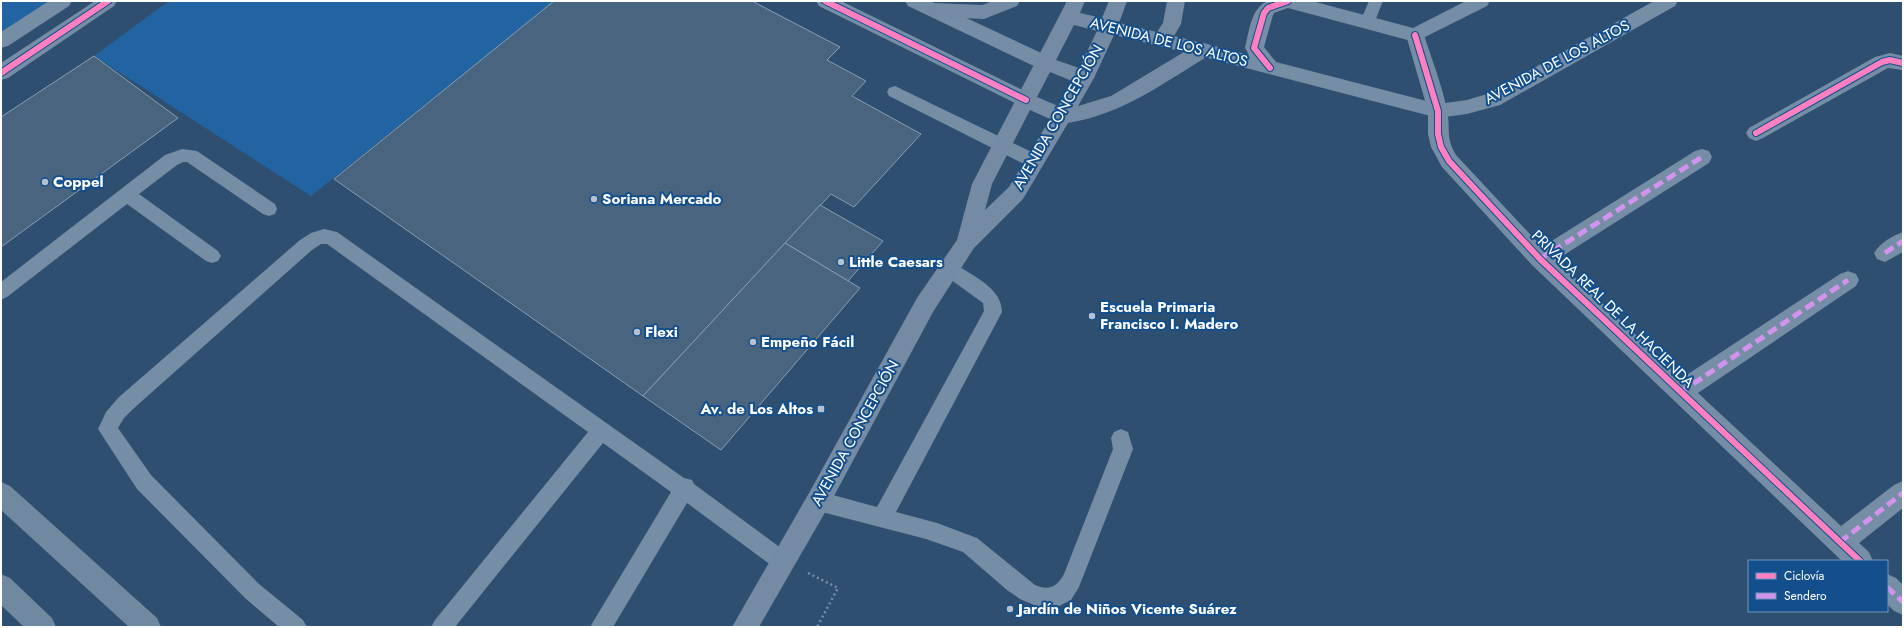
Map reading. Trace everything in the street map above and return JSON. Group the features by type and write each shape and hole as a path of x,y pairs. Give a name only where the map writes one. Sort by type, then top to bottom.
{"main road":[{"path":"934,10 984,12 1011,1"},
{"name":"AVENIDA CONCEPCIÓN","path":"745,627 818,501 925,305 967,242 1016,193 1062,116 1084,78 1108,27 1118,1"},
{"path":"1161,40 1172,24 1176,1"},
{"name":"AVENIDA CONCEPCIÓN","path":"967,242 982,184 1072,9"},
{"name":"AVENIDA DE LOS ALTOS","path":"1072,9 1108,27 1203,50"},
{"path":"1026,100 1062,116 1088,112 1118,101 1203,50"},
{"path":"1045,63 1084,78"},
{"path":"1,494 148,627"},
{"path":"1,587 43,627"}],"street":[{"path":"1,41 63,1"},
{"path":"1,73 108,1"},
{"path":"825,1 1026,100"},
{"path":"914,1 1045,63"},
{"path":"1270,68 1254,48 1264,13 1268,8 1287,1 1415,35 1481,1"},
{"name":"AVENIDA DE LOS ALTOS","path":"1203,50 1438,111 1467,107 1493,100 1669,1"},
{"name":"PRIVADA REAL DE LA HACIENDA","path":"1415,35 1438,111 1438,134 1441,147 1449,161 1540,259 1859,560"},
{"path":"1756,133 1882,62 1897,62"},
{"path":"1540,259 1702,157"},
{"path":"1885,253 1903,241"},
{"path":"1681,392 1848,280"},
{"path":"1840,542 1903,494"},
{"path":"1888,588 1903,602"}],"lane":[{"path":"1368,22 1376,1"},
{"path":"895,92 1034,162"},
{"path":"1,292 171,160 182,155 192,156 269,209"},
{"path":"127,195 212,256"},
{"path":"296,627 252,591 144,482 108,429 116,412 126,403 316,238 324,236 331,237 601,431 685,487 782,561"},
{"path":"882,518 993,312 993,305 990,298 949,269"},
{"path":"442,627 601,431"},
{"path":"818,501 920,527 969,545 984,553 1020,588 1034,595 1049,599 1063,594 1072,580 1123,449 1120,438"},
{"path":"601,627 685,487"}],"path":[{"path":"817,627 838,588"}],"shaded area":[{"path":"1,1 55,1 1,38"},
{"path":"169,1 555,1 311,196 94,56"}],"building":[{"name":"Soriana Mercado","path":"554,1 752,1 840,47 827,60 866,81 852,96 921,134 854,207 831,194 643,396 334,179"},
{"name":"Coppel","path":"94,56 178,118 1,247 1,117"},
{"name":"Little Caesars","path":"820,205 883,241 848,281 785,243"},
{"name":"Empeño Fácil","path":"785,243 860,288 721,450 643,396"}],"marked path":[{"path":"1540,259 1702,157"},
{"path":"1885,253 1903,241"},
{"path":"1681,392 1848,280"},
{"path":"1840,542 1903,493"},
{"path":"1888,588 1903,602"}],"cycle path":[{"path":"1,73 108,1"},
{"path":"825,1 1026,100"},
{"path":"1270,68 1254,48 1264,13 1268,8 1288,1"},
{"path":"1415,35 1438,111 1438,134 1441,147 1449,161 1540,259 1859,560"},
{"path":"1756,133 1882,62 1890,60 1903,63"}],"place":[{"name":"Coppel","path":"45,182"},
{"name":"Soriana Mercado","path":"594,199"},
{"name":"Little Caesars","path":"841,262"},
{"name":"Escuela Primaria Francisco I. Madero","path":"1092,316"},
{"name":"Flexi","path":"637,332"},
{"name":"Empeño Fácil","path":"753,342"},
{"name":"Av. de Los Altos","path":"821,409"},
{"name":"Jardín de Niños Vicente Suárez","path":"1010,609"}]}
